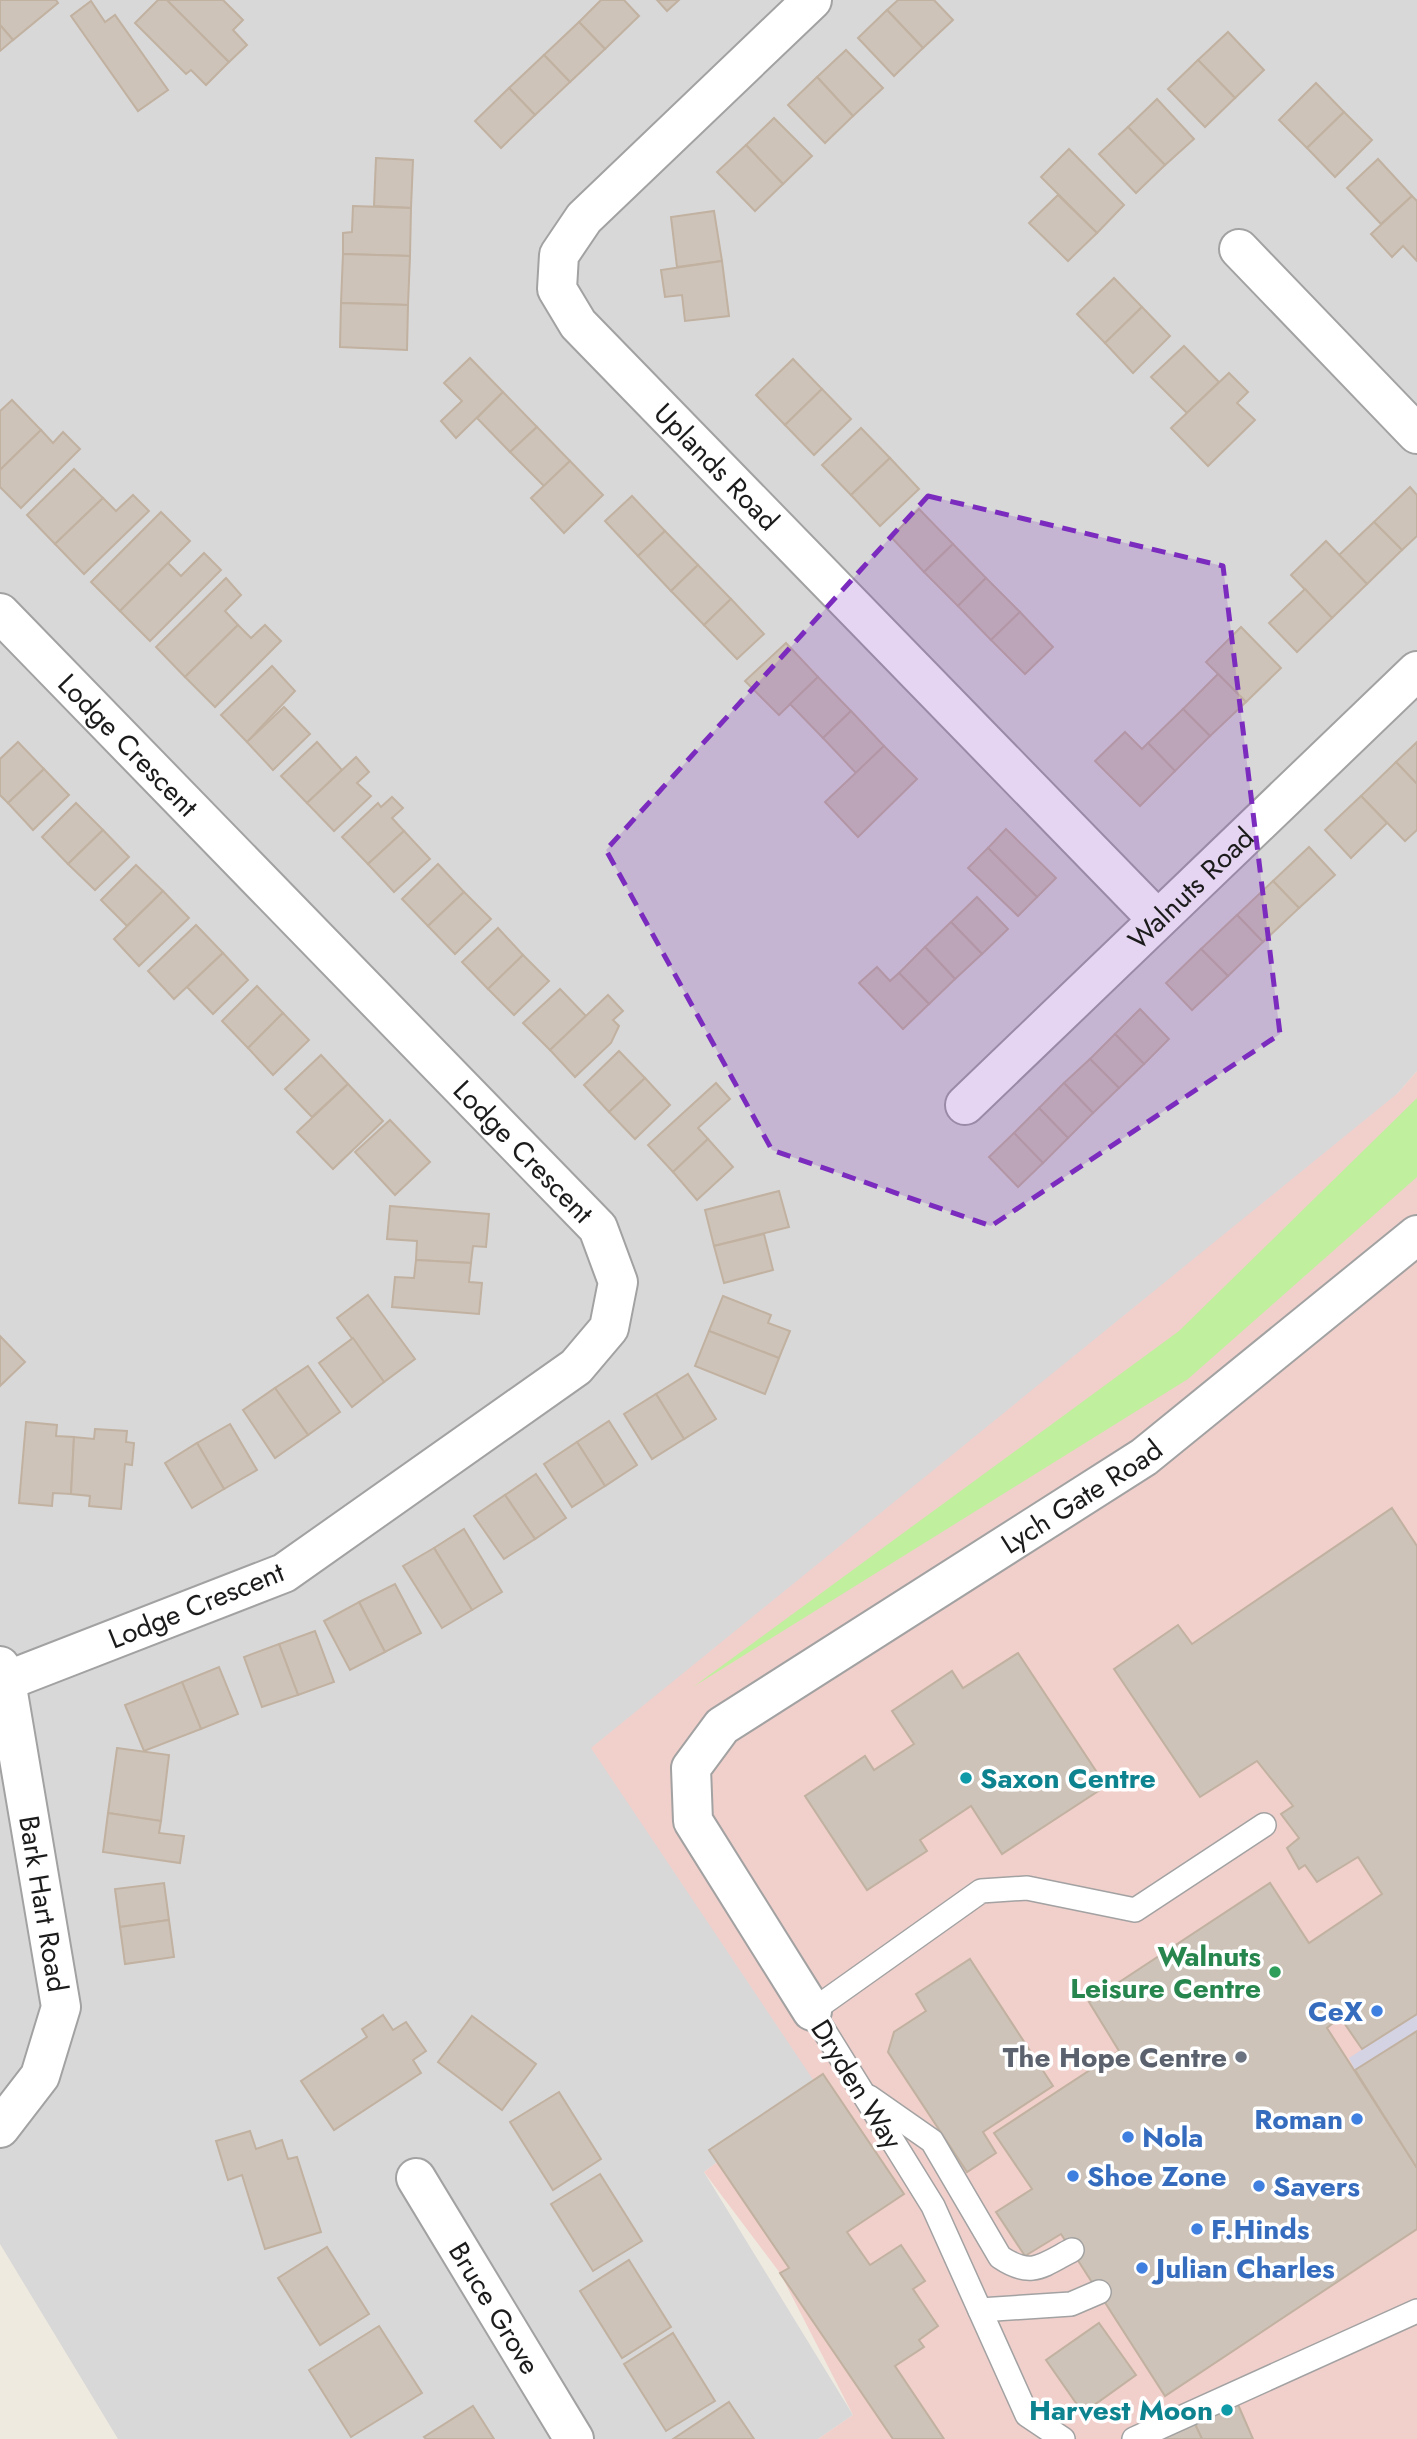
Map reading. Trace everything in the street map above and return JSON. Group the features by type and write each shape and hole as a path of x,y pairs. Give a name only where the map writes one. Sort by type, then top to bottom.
{"street":[{"name":"Uplands Road","path":"811,0 584,218 559,255 557,289 578,324 1157,919"},
{"path":"1239,249 1417,434"},
{"name":"Lodge Crescent","path":"0,613 598,1228 618,1282 609,1328 576,1367 284,1573 3,1673"},
{"name":"Walnuts Road","path":"965,1105 1417,671"},
{"name":"Lych Gate Road","path":"722,1726 1144,1457 1417,1235"},
{"name":"Bark Hart Road","path":"0,2128 40,2076 61,2007 3,1673"},
{"name":"Dryden Way","path":"722,1726 691,1768 693,1821 811,2011"},
{"name":"Bruce Grove","path":"416,2178 574,2439"}],"lane":[{"path":"811,2011 981,1891 1027,1888 1135,1909 1264,1825"},
{"name":"Dryden Way","path":"811,2011 933,2206 1027,2415 1063,2439"},
{"path":"861,2091 932,2141 1000,2257 1017,2268 1034,2270 1072,2250"},
{"path":"980,2310 1071,2304 1099,2292"},
{"path":"1134,2439 1417,2311"}],"highlighted area":[{"path":"928,496 1223,566 1280,1034 991,1226 772,1150 606,850"}],"shaded area":[{"path":"0,0 1417,0 1417,1071 1398,1093 818,2088 704,2172 853,2415 818,2439 118,2439 0,2244"},
{"path":"1417,1071 1417,2439 818,2439 853,2415 780,2273 704,2172 818,2087 591,1748 1398,1093"},
{"path":"1417,2014 1417,2031 1355,2070 1349,2058"}],"green space":[{"path":"1417,1098 1417,1177 1188,1379 693,1687 1179,1331"}],"building":[{"path":"0,0 56,0 58,3 13,40 0,25"},
{"path":"158,0 167,0 229,62 206,85 191,70 186,74 135,23"},
{"path":"167,0 223,0 243,20 233,30 247,45 229,62"},
{"path":"601,0 624,0 639,16 605,49 579,22"},
{"path":"657,0 679,0 667,11"},
{"path":"898,0 934,0 953,20 923,48 887,10"},
{"path":"91,1 105,22 115,15 168,90 138,111 71,16"},
{"path":"887,10 923,48 894,76 858,38"},
{"path":"579,22 605,49 570,82 544,55"},
{"path":"0,25 13,40 0,51"},
{"path":"1228,32 1264,70 1235,98 1198,60"},
{"path":"846,50 883,88 853,116 817,77"},
{"path":"544,55 570,82 535,115 509,88"},
{"path":"1198,60 1235,98 1205,127 1168,89"},
{"path":"817,77 853,116 825,143 788,105"},
{"path":"1316,83 1344,112 1307,148 1279,120"},
{"path":"509,88 535,115 501,148 475,121"},
{"path":"1157,99 1194,139 1165,165 1128,127"},
{"path":"1344,112 1372,140 1335,177 1307,148"},
{"path":"774,118 812,156 783,184 746,145"},
{"path":"1128,127 1165,165 1136,193 1099,154"},
{"path":"746,145 783,184 755,211 717,172"},
{"path":"1069,149 1124,205 1097,233 1041,177"},
{"path":"376,158 413,160 411,208 374,206"},
{"path":"1378,159 1412,196 1381,224 1347,188"},
{"path":"1058,195 1097,233 1068,261 1029,223"},
{"path":"1412,196 1417,201 1417,261 1403,246 1392,257 1371,234"},
{"path":"353,206 411,208 410,256 343,254 343,233 352,232"},
{"path":"714,211 722,261 677,267 671,217"},
{"path":"343,254 410,256 408,305 341,303"},
{"path":"722,261 729,316 685,321 682,295 665,297 661,270"},
{"path":"1114,278 1142,307 1105,343 1077,314"},
{"path":"341,303 408,305 407,350 340,347"},
{"path":"1142,307 1170,336 1133,373 1105,343"},
{"path":"1184,346 1219,382 1187,413 1151,377"},
{"path":"470,358 503,392 456,438 441,421 462,401 444,383"},
{"path":"793,359 822,389 785,425 756,395"},
{"path":"1229,373 1248,392 1237,403 1255,420 1208,466 1171,428"},
{"path":"822,389 851,419 814,455 785,425"},
{"path":"503,392 537,427 510,452 477,418"},
{"path":"12,400 41,430 0,470 0,411"},
{"path":"537,427 570,461 544,486 510,452"},
{"path":"861,428 890,458 851,495 822,465"},
{"path":"41,430 53,443 63,432 80,449 21,508 0,487 0,470"},
{"path":"890,458 919,489 880,526 851,495"},
{"path":"570,461 603,495 564,533 531,498"},
{"path":"74,469 103,498 55,544 27,515"},
{"path":"1410,487 1417,495 1417,536 1402,550 1374,522"},
{"path":"133,495 149,511 84,574 55,544 103,498 116,511"},
{"path":"632,496 665,531 638,556 605,521"},
{"path":"919,509 953,544 924,572 891,537"},
{"path":"161,512 190,541 120,611 91,582"},
{"path":"1374,522 1402,550 1367,584 1339,555"},
{"path":"665,531 698,565 671,591 638,556"},
{"path":"1326,541 1367,584 1332,618 1291,575"},
{"path":"953,544 986,578 958,606 924,572"},
{"path":"204,553 221,570 150,641 120,611 168,563 181,576"},
{"path":"698,565 731,599 704,625 671,591"},
{"path":"226,578 241,595 225,611 238,625 185,677 156,647"},
{"path":"986,578 1020,612 991,640 958,606"},
{"path":"1305,589 1332,618 1297,652 1269,623"},
{"path":"731,599 764,634 737,659 704,625"},
{"path":"1020,612 1053,647 1025,674 991,640"},
{"path":"238,625 251,638 265,625 281,641 215,707 185,677"},
{"path":"1241,627 1281,668 1246,702 1206,662"},
{"path":"786,643 818,677 779,715 745,681"},
{"path":"272,666 295,691 247,742 221,715"},
{"path":"1218,674 1246,702 1210,736 1183,709"},
{"path":"818,677 851,711 823,738 790,704"},
{"path":"284,707 310,734 273,770 247,742"},
{"path":"1183,709 1210,736 1175,771 1148,743"},
{"path":"851,711 884,746 856,773 823,738"},
{"path":"1125,732 1142,749 1148,743 1175,771 1140,806 1095,761"},
{"path":"18,742 44,769 8,803 0,795 0,759"},
{"path":"317,742 342,770 307,803 281,776"},
{"path":"1417,742 1417,784 1396,762"},
{"path":"884,746 917,779 858,837 825,802"},
{"path":"356,757 369,772 357,783 371,796 334,831 307,803"},
{"path":"1396,762 1417,784 1417,830 1405,841 1361,796"},
{"path":"44,769 69,795 33,830 8,803"},
{"path":"1361,796 1387,823 1351,858 1325,830"},
{"path":"392,797 403,808 392,818 404,831 368,864 342,837 378,803 381,807"},
{"path":"76,803 103,830 68,864 42,837"},
{"path":"1006,829 1056,878 1037,897 988,848"},
{"path":"103,830 129,857 95,890 68,864"},
{"path":"404,831 430,859 394,892 368,864"},
{"path":"1309,847 1335,875 1299,908 1273,881"},
{"path":"988,848 1037,897 1018,916 968,868"},
{"path":"438,864 464,892 428,926 402,899"},
{"path":"136,865 163,891 127,926 101,900"},
{"path":"1273,881 1299,908 1263,942 1237,915"},
{"path":"163,891 189,918 139,966 114,939"},
{"path":"464,892 491,919 455,954 428,926"},
{"path":"977,897 1008,929 982,954 951,922"},
{"path":"1237,915 1263,942 1228,976 1201,949"},
{"path":"951,922 982,954 955,979 925,947"},
{"path":"196,925 223,953 174,999 148,971"},
{"path":"498,928 523,955 488,989 462,962"},
{"path":"925,947 955,979 929,1004 899,973"},
{"path":"1201,949 1228,976 1192,1010 1166,983"},
{"path":"223,953 248,980 213,1014 187,987"},
{"path":"523,955 549,981 514,1015 488,989"},
{"path":"877,967 890,981 899,973 929,1004 903,1029 859,983"},
{"path":"257,986 283,1013 248,1048 222,1021"},
{"path":"560,989 586,1016 550,1050 523,1023"},
{"path":"608,995 623,1011 613,1020 619,1026 611,1043 575,1077 550,1050"},
{"path":"1140,1009 1169,1039 1144,1064 1115,1034"},
{"path":"283,1013 309,1040 273,1075 248,1048"},
{"path":"1115,1034 1144,1064 1119,1088 1090,1059"},
{"path":"619,1051 645,1078 609,1112 584,1085"},
{"path":"321,1055 348,1084 312,1117 285,1089"},
{"path":"1090,1059 1119,1088 1093,1113 1064,1083"},
{"path":"645,1078 670,1105 635,1139 609,1112"},
{"path":"716,1083 730,1099 698,1128 708,1139 673,1172 648,1145"},
{"path":"1064,1083 1093,1113 1068,1138 1039,1108"},
{"path":"348,1084 383,1121 333,1169 297,1132"},
{"path":"1039,1108 1068,1138 1043,1163 1014,1133"},
{"path":"390,1120 430,1162 395,1195 355,1152"},
{"path":"1014,1133 1043,1163 1018,1187 989,1157"},
{"path":"708,1139 733,1167 697,1200 673,1172"},
{"path":"779,1191 789,1227 714,1246 705,1210"},
{"path":"390,1206 489,1214 486,1247 473,1246 471,1263 416,1260 417,1241 387,1239"},
{"path":"764,1234 773,1270 724,1283 714,1246"},
{"path":"416,1260 471,1263 469,1282 482,1283 479,1314 392,1307 395,1277 414,1278"},
{"path":"368,1295 415,1359 384,1382 337,1318"},
{"path":"723,1296 771,1315 768,1323 790,1331 779,1358 709,1331"},
{"path":"709,1331 779,1358 765,1394 695,1366"},
{"path":"0,1336 25,1362 0,1386"},
{"path":"353,1338 384,1382 352,1407 319,1363"},
{"path":"308,1366 340,1412 308,1435 275,1388"},
{"path":"688,1374 716,1419 684,1439 656,1394"},
{"path":"275,1388 308,1435 275,1458 243,1410"},
{"path":"656,1394 684,1439 652,1459 624,1414"},
{"path":"609,1421 637,1465 605,1486 577,1442"},
{"path":"26,1422 57,1425 56,1436 74,1437 71,1494 53,1493 52,1506 19,1503"},
{"path":"230,1424 257,1470 224,1489 197,1443"},
{"path":"95,1429 127,1431 126,1442 134,1443 132,1465 125,1464 121,1509 89,1506 90,1496 71,1494 74,1437 94,1439"},
{"path":"577,1442 605,1486 572,1507 544,1464"},
{"path":"197,1443 224,1489 192,1508 165,1463"},
{"path":"536,1474 566,1518 535,1539 505,1495"},
{"path":"505,1495 535,1539 504,1559 474,1516"},
{"name":"Walnuts Leisure Centre","path":"1392,1508 1417,1546 1417,2014 1362,2049 1340,2017 1327,2028 1417,2168 1417,2229 1165,2396 1061,2234 1025,2256 996,2212 1032,2189 994,2133 1119,2051 1089,2002 1270,1883 1309,1943 1382,1894 1358,1857 1317,1882 1305,1865 1299,1869 1287,1848 1299,1838 1281,1814 1293,1806 1257,1761 1200,1797 1114,1669 1178,1625 1192,1644"},
{"path":"464,1529 502,1592 472,1610 434,1548"},
{"path":"434,1548 472,1610 442,1628 403,1566"},
{"path":"395,1584 421,1633 385,1652 359,1602"},
{"path":"359,1602 385,1652 350,1670 324,1621"},
{"path":"315,1631 334,1682 298,1695 279,1644"},
{"path":"279,1644 298,1695 262,1707 244,1657"},
{"name":"Saxon Centre","path":"1018,1653 1106,1786 1002,1854 971,1806 920,1840 927,1851 867,1890 805,1796 865,1756 874,1770 914,1744 892,1711 952,1671 963,1688"},
{"path":"219,1667 238,1714 201,1729 182,1682"},
{"path":"182,1682 201,1729 144,1751 125,1705"},
{"path":"117,1748 169,1755 161,1821 108,1813"},
{"path":"108,1813 161,1821 159,1833 184,1836 180,1863 103,1852"},
{"path":"164,1883 169,1920 120,1927 115,1889"},
{"path":"169,1920 174,1957 125,1964 120,1927"},
{"path":"970,1959 1053,2086 983,2132 996,2153 967,2172 888,2052 894,2032 926,2011 916,1994"},
{"path":"383,2015 393,2030 406,2022 426,2051 413,2060 421,2073 334,2130 301,2081 367,2037 362,2029"},
{"path":"472,2016 536,2064 502,2110 438,2062"},
{"path":"1417,2031 1417,2168 1355,2070"},
{"path":"823,2074 904,2194 847,2232 870,2265 901,2245 925,2281 913,2289 938,2326 919,2340 924,2347 895,2366 944,2439 893,2439 780,2273 789,2268 709,2150"},
{"path":"559,2092 601,2159 553,2190 510,2122"},
{"path":"250,2131 256,2149 282,2140 288,2159 297,2157 321,2232 265,2249 242,2175 228,2180 216,2141"},
{"path":"600,2174 642,2241 593,2271 551,2204"},
{"path":"327,2247 369,2314 320,2345 278,2278"},
{"path":"629,2260 671,2327 622,2358 580,2291"},
{"path":"1099,2323 1136,2375 1083,2413 1046,2360"},
{"path":"379,2326 422,2393 351,2437 309,2370"},
{"path":"673,2333 715,2401 666,2431 624,2364"},
{"name":"Harvest Moon","path":"1236,2400 1253,2439 1202,2439 1193,2420"},
{"path":"729,2402 754,2439 673,2439"},
{"path":"473,2406 494,2439 424,2437"},
{"path":"1193,2420 1202,2439 1150,2439"}],"place":[{"name":"Saxon Centre","path":"966,1778"},
{"name":"Walnuts Leisure Centre","path":"1275,1972"},
{"name":"CeX","path":"1377,2011"},
{"name":"The Hope Centre","path":"1241,2057"},
{"name":"Roman","path":"1357,2119"},
{"name":"Nola","path":"1128,2137"},
{"name":"Shoe Zone","path":"1073,2176"},
{"name":"Savers","path":"1259,2186"},
{"name":"F.Hinds","path":"1197,2229"},
{"name":"Julian Charles","path":"1142,2268"},
{"name":"Harvest Moon","path":"1227,2410"}]}
